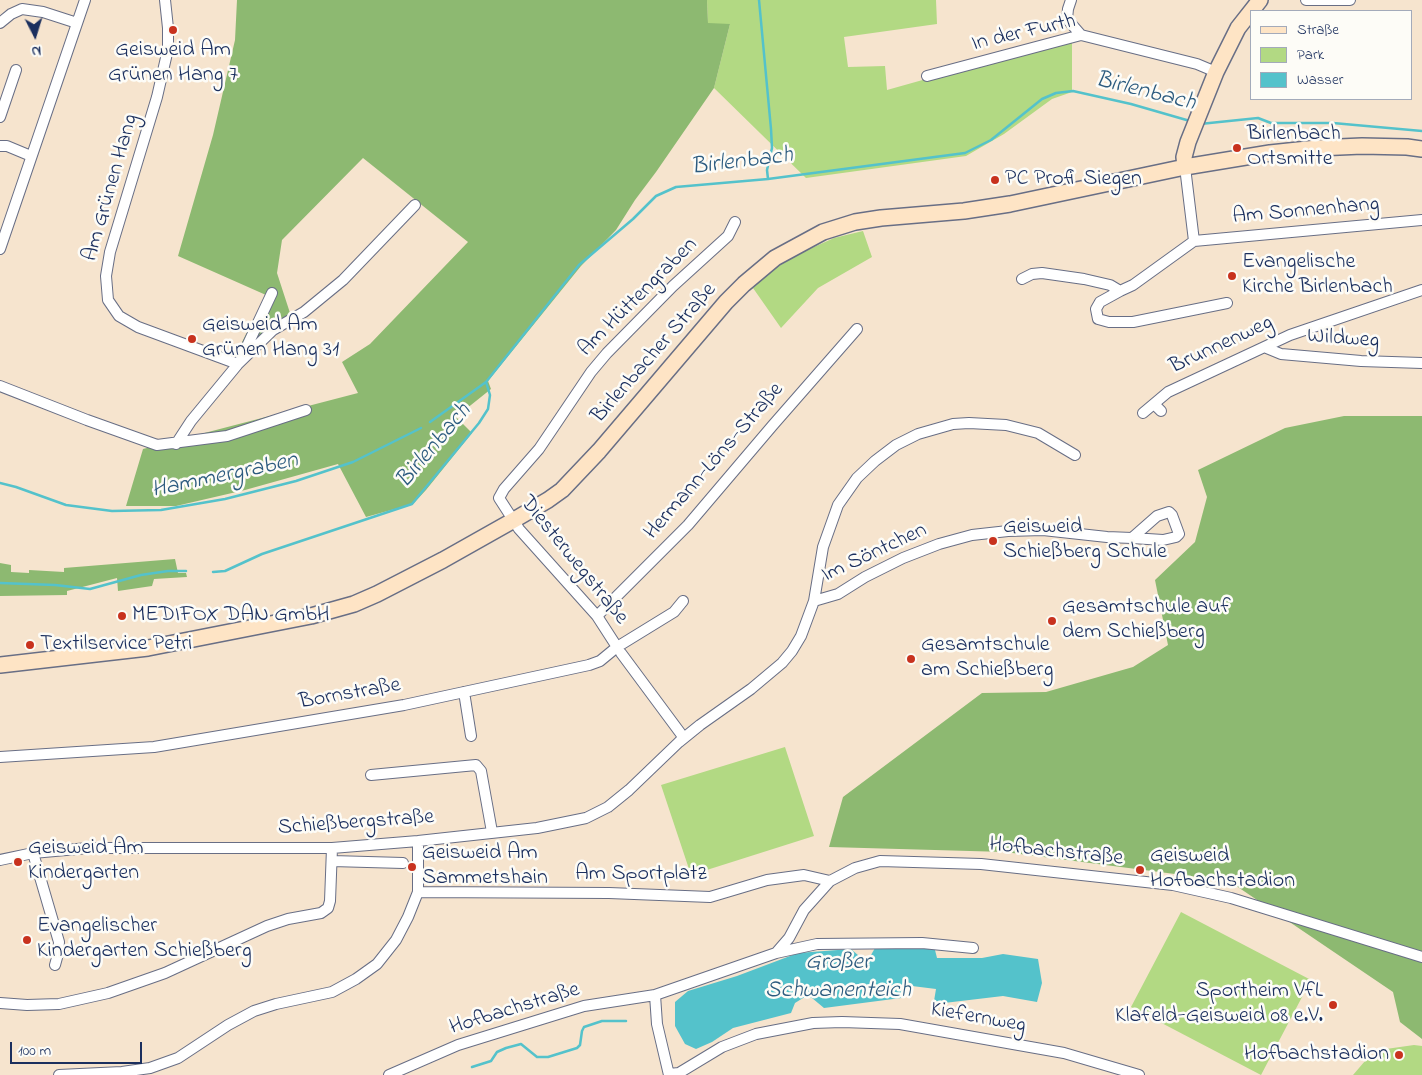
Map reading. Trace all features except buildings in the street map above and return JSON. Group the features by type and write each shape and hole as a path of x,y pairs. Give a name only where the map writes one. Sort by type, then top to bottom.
{"main road":[{"path":"1252,10 1260,0"},
{"path":"1185,167 1184,157 1216,72 1238,28 1250,13"},
{"name":"Birlenbacher Straße","path":"0,665 148,648 271,625 330,611 377,594 548,500 574,478 726,302 744,284 776,258 823,232 855,222 889,217 1001,206 1185,167 1270,153 1317,148 1371,146 1422,149"}],"street":[{"path":"0,249 85,0"},
{"name":"Am Grünen Hang","path":"165,0 168,49 157,97 110,252 106,276 108,300 119,316 138,327 238,364"},
{"path":"1071,0 1067,19 1081,35"},
{"path":"1306,0 1350,0"},
{"path":"0,23 11,14 22,9 43,12 77,23"},
{"name":"In der Furth","path":"927,76 1081,35 1197,64 1216,72"},
{"path":"0,117 16,70"},
{"path":"0,146 7,146 32,156"},
{"path":"1185,167 1194,241 1133,285 1120,290 1100,302 1096,309 1098,319 1109,322 1133,322 1226,303"},
{"path":"176,444 191,422 238,364 273,330 304,312 343,280 415,205"},
{"name":"Am Sonnenhang","path":"1194,241 1422,220"},
{"name":"Am Hüttengraben","path":"499,498 504,489 539,449 591,372 607,353 728,236 735,222"},
{"path":"1022,279 1032,274 1042,273 1084,279 1110,285 1120,290"},
{"name":"Brunnenweg","path":"1143,413 1158,407 1168,392 1264,347 1290,336 1422,290"},
{"path":"238,364 272,293"},
{"name":"Hermann-Löns-Straße","path":"596,616 688,525 857,329"},
{"name":"Wildweg","path":"1264,347 1281,354 1361,361 1422,363"},
{"path":"0,386 158,446 241,432 306,410"},
{"name":"Schießbergstraße","path":"0,860 64,849 332,848 537,828 586,818 608,807 629,790 684,738 751,689 782,663 801,636 814,601 822,547 838,505 857,478 875,460 896,445 918,434 953,424 969,422 1006,425 1038,434 1075,455"},
{"name":"Diesterwegstraße","path":"499,498 519,529 596,616 619,650"},
{"name":"Im Söntchen","path":"814,601 838,594 865,577 903,558 939,544 972,535 1043,530 1132,538"},
{"name":"Bornstraße","path":"0,757 154,747 395,707 589,665 619,650 674,612 683,601"},
{"path":"619,650 684,738"},
{"path":"464,692 471,736"},
{"path":"371,775 476,765 481,771 492,832"},
{"path":"59,1075 122,1072 150,1068 178,1058 228,1025 254,1011 276,1004 332,992 356,979 377,964 396,940 408,917 418,892 418,841"},
{"path":"0,1003 59,1004 108,993 165,973 267,926 288,919 321,913 328,908 330,902 332,848"},
{"path":"33,853 59,942 55,965"},
{"path":"332,861 403,863"},
{"name":"Hofbachstraße","path":"776,953 789,938 804,910 830,881 855,868 880,861 981,864 1173,885 1231,898 1422,957"},
{"name":"Am Sportplatz","path":"418,892 609,893 710,897 767,880 804,875 830,881"},
{"name":"Hofbachstraße","path":"389,1075 458,1045 584,1006 655,995 776,953 818,944 922,943 972,948"},
{"path":"655,995 657,1024 669,1074"},
{"name":"Kiefernweg","path":"669,1074 679,1073 722,1047 756,1034 813,1023 858,1022 900,1024 1064,1053 1139,1075"}],"green space":[{"path":"237,0 707,0 708,23 730,24 714,88 616,230 581,266 488,381 491,389 456,417 472,433 413,504 366,517 338,464 245,490 176,506 126,506 143,449 358,393 342,362 370,344 468,242 363,158 282,240 277,273 290,313 256,350 242,342 266,295 178,256 213,135 235,40"},
{"path":"707,0 936,0 937,24 844,37 848,67 885,66 887,90 1072,38 1072,92 1052,99 1004,134 966,156 806,178 714,88 730,24 708,24"},
{"path":"863,231 872,257 818,288 781,328 753,288 771,271 794,256 834,238"},
{"path":"1344,416 1422,416 1422,1039 1400,1022 1393,992 1229,881 1005,852 829,847 843,797 982,693 1046,692 1133,667 1168,645 1155,580 1195,542 1207,497 1198,470 1285,428"},
{"path":"175,559 178,573 186,573 187,577 154,579 152,586 118,591 117,578 67,591 67,595 0,596 0,563 11,565 11,572 29,573 29,570 64,572 64,568"},
{"path":"785,747 814,836 691,875 661,785"},
{"path":"1181,912 1311,980 1261,1075 1131,1007"},
{"name":"Hofbachstadion","path":"1414,1045 1422,1046 1422,1075 1353,1075 1365,1061 1386,1049"}],"water":[{"name":"Großer Schwanenteich","path":"916,947 935,950 937,958 982,958 1003,954 1038,959 1042,983 1037,1002 1003,996 944,1003 934,1001 936,989 904,985 901,998 824,1008 812,998 803,998 795,1003 791,1013 733,1028 712,1042 696,1049 685,1044 675,1026 675,1002 688,991 737,976 798,953 851,949 859,956 865,958 871,955 875,948"}],"waterway":[{"path":"759,0 772,148 767,170 768,179"},
{"name":"Birlenbach","path":"213,572 225,571 262,554 412,504 479,423 488,409 490,395 486,382 579,265 633,219 656,196 676,187 768,179 965,153 991,140 1042,99 1056,93 1073,91 1131,104 1190,121"},
{"name":"Birlenbach","path":"1200,124 1258,118 1271,123 1333,123 1422,131"},
{"name":"Hammergraben","path":"430,422 486,382"},
{"name":"Hammergraben","path":"0,483 66,505 112,511 161,510 225,499 296,481 353,462 421,428"},
{"name":"Birlenbach","path":"0,583 55,585 90,589 141,575 168,571 186,571"},
{"path":"472,1067 491,1061 497,1052 521,1044 537,1057 548,1057 577,1048 580,1045 584,1027 602,1021 626,1021"}],"place":[{"name":"Geisweid Am Grünen Hang 7","path":"173,30"},
{"name":"Birlenbach Ortsmitte","path":"1237,148"},
{"name":"PC Profi Siegen","path":"995,180"},
{"name":"Evangelische Kirche Birlenbach","path":"1232,276"},
{"name":"Geisweid Am Grünen Hang 31","path":"192,339"},
{"name":"Geisweid Schießberg Schule","path":"993,541"},
{"name":"MEDIFOX DAN GmbH","path":"122,616"},
{"name":"Gesamtschule auf dem Schießberg","path":"1052,621"},
{"name":"Textilservice Petri","path":"30,645"},
{"name":"Gesamtschule am Schießberg","path":"911,659"},
{"name":"Geisweid Am Kindergarten","path":"18,862"},
{"name":"Geisweid Am Sammetshain","path":"412,867"},
{"name":"Geisweid Hofbachstadion","path":"1140,870"},
{"name":"Evangelischer Kindergarten Schießberg","path":"27,940"},
{"name":"Sportheim VfL Klafeld-Geisweid 08 e.V.","path":"1333,1005"},
{"name":"Hofbachstadion","path":"1399,1055"}]}
